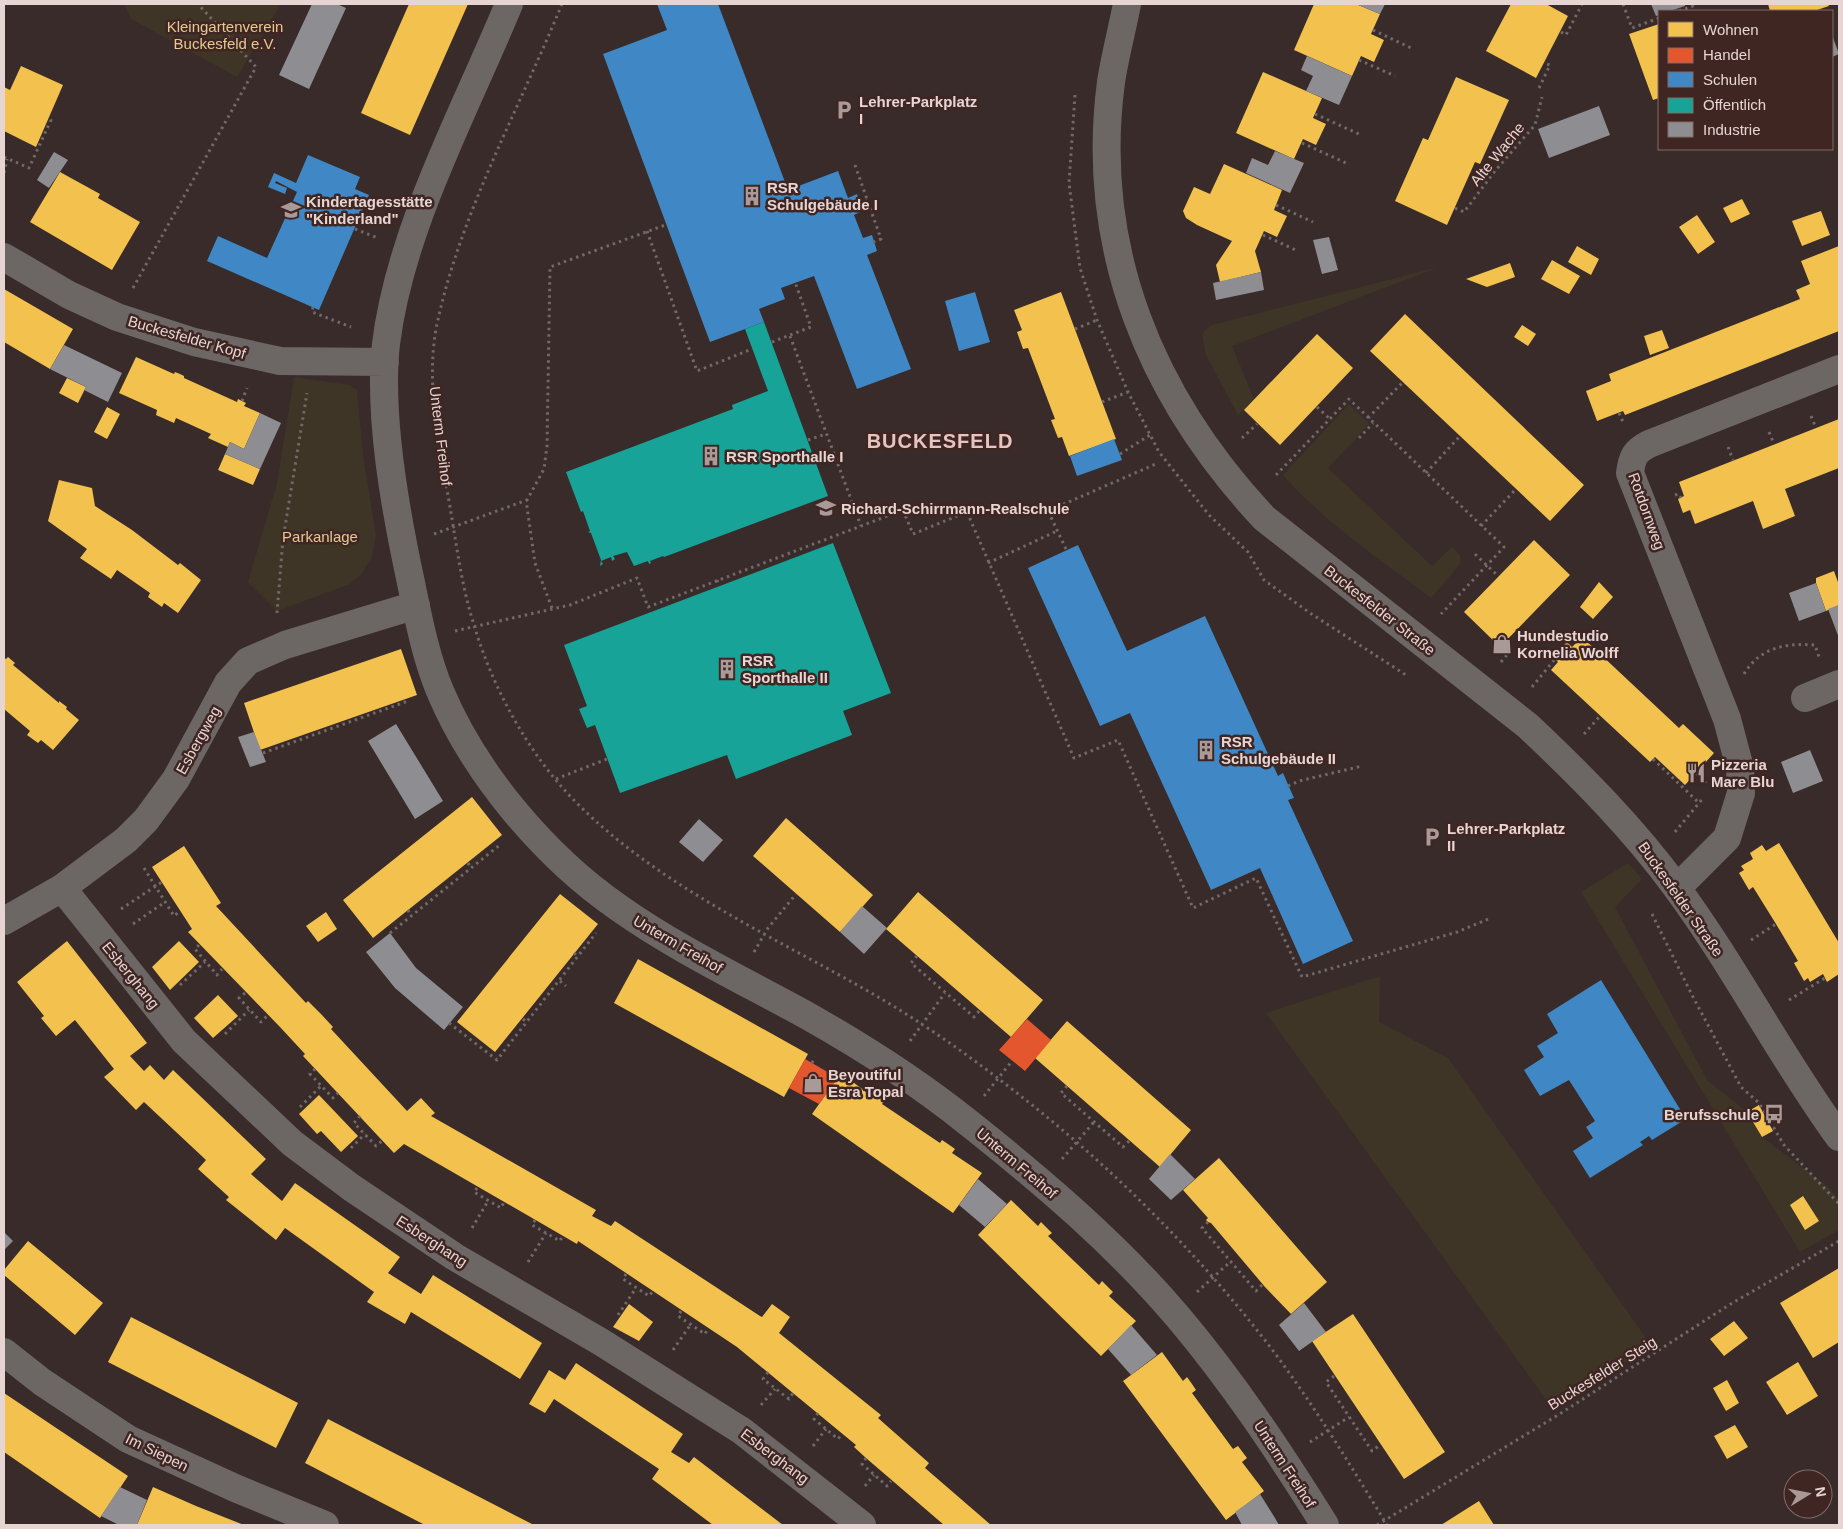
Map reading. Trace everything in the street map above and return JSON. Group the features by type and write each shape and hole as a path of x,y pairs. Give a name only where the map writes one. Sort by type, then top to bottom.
{"street":[{"name":"Unterm Freihof","path":"509,4 430,186 414,230 390,322 385,362 386,425 393,487 423,639 440,690 478,760 525,824 576,876 616,906 738,979 806,1015 894,1070 966,1121 1080,1217 1174,1313 1215,1364 1283,1460 1324,1525"},
{"name":"Buckesfelder Straße","path":"1126,4 1111,92 1108,167 1112,220 1122,270 1139,328 1163,377 1186,417 1239,491 1264,518 1528,726 1564,760 1640,840 1677,888 1805,1090 1839,1137"},
{"name":"Buckesfelder Kopf","path":"4,257 68,295 117,317 194,342 280,361 385,362"},
{"name":"Rotdornweg","path":"1677,888 1727,838 1741,793 1738,759 1727,719 1630,473 1632,458 1635,452 1649,444 1839,369"},
{"name":"Esbergweg","path":"4,921 62,888 126,840 146,820 176,779 228,683 248,661 285,645 416,605"},
{"path":"1805,698 1839,684"},
{"name":"Esberghang","path":"62,888 184,1041 292,1143 352,1188 455,1257 586,1333 742,1431 862,1525"},
{"name":"Im Siepen","path":"4,1352 42,1382 128,1439 234,1488 326,1525"}],"path":[{"path":"117,317 256,67 198,4"},
{"name":"Unterm Freihof","path":"562,4 471,215 455,261 436,327 433,362 434,405 453,527 474,625 488,665 504,697 528,741 567,793 603,828 643,860 669,878 874,994 921,1024 1010,1088 1076,1142 1144,1205 1273,1351 1328,1431 1387,1525"},
{"path":"1560,32 1566,35 1582,4"},
{"path":"1623,4 1632,28 1658,18"},
{"path":"1682,10 1693,6 1695,10"},
{"path":"1373,30 1411,48"},
{"path":"1359,60 1395,76"},
{"path":"1538,88 1550,66 1544,63"},
{"name":"Alte Wache","path":"1455,208 1464,212 1494,171 1535,125 1542,97"},
{"path":"1314,114 1361,135"},
{"path":"4,173 5,158 29,168 51,120 48,118"},
{"path":"1302,143 1346,163"},
{"path":"855,165 882,239 873,242"},
{"path":"860,203 867,200"},
{"path":"1276,205 1313,222"},
{"path":"552,608 535,563 527,500 544,469 547,446 550,267 668,224"},
{"path":"355,229 379,238"},
{"path":"647,231 697,370 752,349"},
{"path":"1263,235 1298,251"},
{"path":"772,342 811,327 795,282"},
{"path":"313,308 312,312 348,326"},
{"path":"1075,329 1097,320 1128,392 1150,434 1176,475 1220,527 1248,552 1264,580 1310,613 1413,680"},
{"path":"790,336 861,526"},
{"path":"1368,418 1403,382"},
{"path":"285,645 277,610 278,593 283,539 308,387"},
{"path":"1102,402 1128,392"},
{"path":"1276,475 1349,399 1504,547 1441,614"},
{"path":"1317,407 1330,419"},
{"path":"1618,413 1622,419"},
{"path":"1359,438 1373,423"},
{"path":"1814,423 1816,428"},
{"path":"1242,438 1257,424"},
{"path":"808,440 826,434"},
{"path":"1120,454 1150,434"},
{"path":"1426,472 1460,436"},
{"path":"1771,438 1774,444"},
{"path":"1731,454 1734,460"},
{"path":"1066,550 1048,510 1158,462"},
{"path":"1481,526 1516,489"},
{"path":"1679,494 1681,498"},
{"path":"453,527 527,500"},
{"path":"474,625 570,605 637,578 648,607 903,510 912,534 967,512 1074,758 1118,740 1193,908 1256,878 1302,977 1457,932 1492,918"},
{"path":"988,562 1057,531"},
{"path":"1475,554 1498,576"},
{"path":"717,580 719,586"},
{"path":"1501,662 1510,651 1502,644"},
{"path":"1727,719 1734,694 1748,668 1765,652 1777,646 1794,644 1815,645 1820,659"},
{"path":"1536,682 1555,659"},
{"path":"263,753 299,738 440,690"},
{"path":"1582,737 1600,716"},
{"path":"556,779 607,759"},
{"path":"1652,759 1699,803 1675,832"},
{"path":"1288,786 1299,781 1362,766"},
{"path":"1696,773 1712,788"},
{"path":"390,932 525,824"},
{"path":"468,863 471,868"},
{"path":"148,891 162,882"},
{"path":"156,886 174,916 180,911"},
{"path":"765,933 796,894"},
{"path":"154,909 165,902"},
{"path":"450,1023 497,1060 528,1023 616,906"},
{"name":"Buckesfelder Straße","path":"1650,909 1693,998 1740,1087 1759,1103 1784,1145 1839,1204"},
{"path":"408,910 411,916"},
{"path":"1752,939 1776,924"},
{"path":"199,945 195,949 205,962 217,974 222,969"},
{"path":"574,953 578,957"},
{"path":"917,956 911,963 974,1017 979,1011"},
{"name":"Esberghang","path":"173,992 205,962"},
{"path":"1790,999 1825,978"},
{"path":"560,981 566,986"},
{"path":"244,992 239,998 249,1010 261,1022 267,1016"},
{"path":"921,1024 945,993"},
{"path":"223,1035 249,1010"},
{"path":"522,1018 528,1023"},
{"path":"1000,1076 1012,1061"},
{"path":"315,1069 310,1074 321,1086 333,1098 338,1093"},
{"path":"297,1110 321,1086"},
{"path":"1067,1086 1061,1093 1123,1147 1129,1141"},
{"path":"360,1116 354,1123 376,1146 383,1140"},
{"path":"1076,1142 1094,1122"},
{"path":"345,1155 365,1134"},
{"path":"477,1188 474,1192 501,1208 504,1202"},
{"name":"Esberghang","path":"468,1235 488,1200"},
{"path":"535,1220 532,1225 560,1241 563,1235"},
{"path":"1208,1222 1202,1228 1230,1262 1256,1291 1263,1284"},
{"path":"524,1270 546,1233"},
{"name":"Buckesfelder Steig","path":"1377,1525 1558,1415 1746,1295 1839,1241"},
{"path":"1211,1279 1230,1262"},
{"path":"626,1274 623,1278 636,1288 649,1296 653,1291"},
{"path":"616,1318 636,1288"},
{"path":"681,1311 678,1316 705,1334 708,1328"},
{"path":"672,1352 691,1324"},
{"path":"768,1372 763,1379 788,1399 793,1393"},
{"path":"1334,1376 1326,1382 1372,1451 1380,1446"},
{"path":"761,1405 775,1389"},
{"path":"818,1413 814,1419 838,1439 842,1434"},
{"path":"1328,1431 1349,1416"},
{"name":"Esberghang","path":"809,1451 826,1429"},
{"path":"866,1458 862,1464 886,1486 891,1481"},
{"path":"860,1491 874,1475"}],"green space":[{"name":"Kleingartenverein Buckesfeld e.V.","path":"124,4 281,4 237,77 131,19"},
{"path":"1439,267 1232,346 1254,399 1238,415 1206,355 1202,334 1210,326"},
{"name":"Parkanlage","path":"294,377 349,385 357,390 363,455 376,535 372,557 361,575 350,584 277,611 248,582 277,483"},
{"path":"1349,404 1369,424 1328,468 1432,566 1452,547 1460,555 1461,563 1431,598 1335,525 1283,475"},
{"path":"1628,863 1642,879 1615,907 1707,1080 1747,1112 1762,1137 1827,1186 1839,1199 1839,1230 1800,1252 1581,892"},
{"path":"1380,976 1379,1022 1448,1058 1651,1345 1553,1409 1266,1013"}],"building: Wohnen":[{"path":"409,4 468,4 410,135 361,113"},
{"path":"1314,4 1356,4 1380,14 1371,34 1384,40 1374,62 1361,56 1352,76 1294,50"},
{"path":"1511,4 1546,4 1568,16 1536,78 1486,51"},
{"path":"1768,4 1828,4 1829,6 1817,10 1770,10"},
{"path":"1658,24 1658,98 1653,100 1629,34"},
{"path":"21,66 63,85 36,147 4,131 4,87 10,90"},
{"path":"1263,72 1322,98 1313,118 1326,124 1316,145 1303,139 1294,159 1236,133"},
{"path":"1456,77 1509,100 1480,164 1475,162 1447,225 1395,201 1423,138 1428,140"},
{"path":"1224,164 1282,190 1274,210 1287,216 1277,237 1264,231 1255,251 1261,272 1220,282 1216,265 1232,241 1197,225 1186,218 1183,211 1194,187 1210,194"},
{"path":"60,172 100,194 98,198 140,222 112,270 30,222"},
{"path":"1742,199 1750,214 1731,223 1723,208"},
{"path":"1821,211 1830,235 1802,246 1792,221"},
{"path":"1697,215 1715,242 1698,254 1679,227"},
{"path":"1577,246 1599,259 1591,275 1568,262"},
{"path":"1839,246 1839,331 1625,415 1623,411 1597,421 1586,391 1611,381 1609,374 1800,299 1796,290 1810,284 1801,261"},
{"path":"1552,260 1580,276 1569,294 1541,279"},
{"path":"1510,263 1515,277 1487,287 1466,279"},
{"path":"4,289 73,329 50,369 4,342"},
{"path":"1061,292 1116,439 1069,456 1062,437 1058,438 1051,420 1055,419 1028,348 1023,349 1017,332 1022,330 1014,310"},
{"path":"1405,314 1584,485 1550,521 1370,351"},
{"path":"1522,325 1536,334 1528,346 1514,337"},
{"path":"1662,330 1669,348 1650,355 1644,336"},
{"path":"1317,334 1353,368 1280,445 1244,410"},
{"path":"136,357 174,374 175,372 180,374 184,378 237,402 238,399 246,403 244,406 260,413 244,449 230,442 228,447 208,438 211,434 176,418 174,423 156,415 157,410 119,393"},
{"path":"67,378 86,387 78,403 59,393"},
{"path":"107,407 120,414 107,439 94,432"},
{"path":"1839,419 1839,468 1785,489 1795,516 1763,529 1753,501 1695,524 1690,510 1683,513 1678,499 1684,496 1679,482"},
{"path":"225,454 260,469 253,485 218,470"},
{"path":"59,480 92,488 95,506 132,530 178,565 180,563 201,580 178,613 164,603 162,607 148,597 150,593 117,570 111,579 80,558 87,549 48,521"},
{"path":"1534,540 1570,575 1500,647 1464,612"},
{"path":"1834,571 1839,585 1839,605 1826,611 1816,578"},
{"path":"1599,582 1613,597 1593,619 1580,607"},
{"path":"1582,637 1679,728 1683,724 1714,753 1685,785 1655,757 1650,762 1551,670 1558,662 1553,657 1567,642 1572,647"},
{"path":"401,649 417,695 260,750 244,703"},
{"path":"8,657 15,663 13,665 59,703 59,701 67,707 66,709 79,720 53,750 41,740 38,743 27,735 30,731 4,709 4,658"},
{"path":"472,797 502,835 373,938 343,900"},
{"path":"786,818 873,895 840,932 753,856"},
{"path":"1779,843 1839,943 1839,974 1827,982 1823,974 1810,982 1808,978 1804,981 1794,963 1798,961 1776,924 1753,887 1749,890 1739,873 1744,870 1741,866 1753,859 1750,853 1762,845 1766,851"},
{"path":"184,846 221,903 216,906 306,1003 308,1001 321,1014 333,1027 331,1029 407,1111 421,1098 435,1113 431,1116 596,1210 592,1216 611,1226 615,1221 760,1316 762,1317 772,1304 790,1317 779,1333 881,1415 878,1418 929,1463 925,1468 991,1525 944,1525 866,1458 854,1447 856,1445 737,1347 578,1241 577,1244 404,1144 394,1153 303,1056 305,1054 280,1027 188,932 192,929 152,867"},
{"path":"918,892 1043,1000 1011,1037 886,929"},
{"path":"560,894 598,924 495,1052 457,1022"},
{"path":"326,912 337,929 318,942 306,926"},
{"path":"67,941 147,1043 130,1056 144,1071 150,1065 164,1080 173,1070 266,1159 251,1174 282,1201 295,1183 400,1257 388,1273 421,1294 433,1275 542,1343 520,1379 411,1312 405,1324 367,1302 374,1292 285,1228 276,1240 226,1200 229,1197 198,1169 206,1160 144,1102 136,1110 104,1077 114,1069 75,1020 56,1036 41,1018 44,1016 17,982"},
{"path":"179,941 199,962 170,990 152,967"},
{"path":"638,959 808,1054 784,1097 614,1003"},
{"path":"218,995 238,1016 213,1038 194,1018"},
{"path":"1067,1021 1191,1130 1160,1167 1035,1058"},
{"path":"841,1073 870,1095 873,1090 885,1100 882,1104 940,1143 942,1140 948,1144 955,1149 952,1153 982,1173 953,1213 812,1114"},
{"path":"319,1095 358,1136 341,1152 321,1131 317,1134 299,1114"},
{"path":"1759,1105 1773,1131 1762,1137 1747,1112"},
{"path":"1219,1158 1327,1282 1291,1314 1265,1287 1211,1223 1206,1220 1208,1218 1183,1190"},
{"path":"1803,1196 1819,1221 1805,1230 1790,1205"},
{"path":"1011,1200 1038,1226 1041,1222 1052,1233 1048,1236 1099,1285 1102,1281 1113,1292 1109,1296 1136,1321 1101,1356 978,1235"},
{"path":"28,1241 103,1303 75,1335 4,1275 4,1270"},
{"path":"1839,1268 1839,1342 1813,1358 1780,1303"},
{"path":"629,1304 653,1322 639,1341 613,1327"},
{"path":"1353,1314 1445,1452 1404,1479 1312,1341"},
{"path":"131,1317 298,1403 276,1448 108,1362"},
{"path":"1734,1321 1748,1338 1724,1356 1710,1339"},
{"path":"1162,1352 1183,1381 1187,1377 1196,1390 1192,1393 1233,1449 1238,1446 1247,1458 1242,1462 1264,1491 1226,1520 1123,1381"},
{"path":"1798,1362 1818,1396 1787,1415 1766,1382"},
{"path":"576,1363 683,1434 671,1452 689,1463 694,1457 783,1525 713,1525 652,1479 659,1469 554,1399 545,1413 529,1404 549,1370 565,1380"},
{"path":"1727,1380 1739,1403 1726,1411 1713,1388"},
{"path":"4,1393 128,1476 100,1518 4,1452"},
{"path":"328,1419 534,1525 425,1525 388,1506 305,1463"},
{"path":"1735,1425 1748,1447 1727,1459 1714,1436"},
{"path":"153,1487 196,1506 244,1525 137,1525"},
{"path":"1479,1501 1494,1525 1441,1525"}],"building: Handel":[{"path":"1027,1019 1051,1040 1025,1071 999,1050"},
{"name":"Beyoutiful Esra Topal","path":"805,1059 838,1078 819,1104 789,1088"}],"building: Schulen":[{"name":"RSR Schulgebäude I","path":"657,4 718,4 788,190 838,171 848,198 857,194 862,211 854,215 863,238 872,235 877,251 867,255 911,369 857,389 814,276 781,288 785,299 759,309 764,322 710,342 603,54 667,30"},
{"path":"308,155 360,177 355,189 369,195 319,310 207,261 218,236 267,258 297,192 276,181 275,183 287,188 285,194 268,187 274,173 296,183"},
{"path":"975,292 990,342 959,351 945,301"},
{"path":"1114,439 1122,460 1077,476 1070,456"},
{"name":"RSR Schulgebäude II","path":"1078,545 1127,651 1205,616 1278,776 1283,773 1294,798 1288,800 1353,941 1303,964 1260,868 1211,890 1130,713 1100,726 1028,568"},
{"path":"1601,980 1686,1119 1652,1140 1649,1136 1640,1142 1643,1145 1590,1178 1573,1151 1593,1138 1586,1127 1595,1121 1569,1080 1540,1096 1524,1070 1544,1057 1537,1046 1558,1033 1547,1014"}],"building: Öffentlich":[{"name":"RSR Sporthalle I","path":"764,322 828,496 663,556 650,561 651,563 649,564 648,561 634,566 627,552 613,556 615,559 612,561 611,557 601,561 603,564 600,566 601,560 591,533 588,532 590,531 583,511 581,512 566,472 733,409 732,405 768,391 745,329"},
{"name":"RSR Sporthalle II","path":"833,543 891,693 843,711 852,735 736,779 727,755 620,793 595,725 587,728 579,709 587,706 564,645"}],"building: Industrie":[{"path":"312,4 337,4 346,8 309,89 279,75"},
{"path":"1356,4 1385,4 1380,14"},
{"path":"1651,4 1685,4 1685,6 1673,10 1658,10 1658,15 1656,16"},
{"path":"1833,38 1839,54 1833,57"},
{"path":"1307,56 1352,76 1339,105 1306,91 1313,76 1301,70"},
{"path":"1599,106 1610,135 1549,158 1538,129"},
{"path":"1275,151 1304,163 1290,193 1246,173 1252,158 1268,165"},
{"path":"54,152 68,160 49,188 37,180"},
{"path":"1329,237 1338,270 1322,274 1313,240"},
{"path":"1261,272 1264,290 1216,300 1213,283"},
{"path":"64,345 122,373 108,402 84,390 86,387 50,369"},
{"path":"260,413 281,423 260,469 225,454 230,442 244,449"},
{"path":"1816,583 1826,611 1799,621 1789,593"},
{"path":"1839,605 1839,638 1828,609"},
{"path":"396,724 443,801 415,819 368,741"},
{"path":"254,732 266,762 250,767 238,737"},
{"path":"1810,750 1823,781 1793,793 1781,762"},
{"path":"699,819 723,840 703,862 679,842"},
{"path":"862,906 887,928 864,954 840,932"},
{"path":"390,933 416,968 463,1007 444,1030 395,988 366,952"},
{"path":"1170,1154 1195,1179 1171,1200 1149,1179"},
{"path":"978,1179 1007,1204 985,1227 959,1205"},
{"path":"4,1232 13,1241 4,1250"},
{"path":"1304,1303 1326,1332 1299,1351 1279,1325"},
{"path":"1131,1325 1157,1355 1131,1375 1108,1349"},
{"path":"120,1487 147,1500 137,1525 119,1525 101,1516"},
{"path":"1260,1494 1279,1525 1242,1525 1235,1512"}],"place":[{"name":"Lehrer-Parkplatz I","path":"844,110"},
{"name":"RSR Schulgebäude I","path":"752,196"},
{"name":"Kindertagesstätte \"Kinderland\"","path":"291,210"},
{"name":"RSR Sporthalle I","path":"711,456"},
{"name":"Richard-Schirrmann-Realschule","path":"826,508"},
{"name":"Hundestudio Kornelia Wolff","path":"1502,644"},
{"name":"RSR Sporthalle II","path":"727,669"},
{"name":"RSR Schulgebäude II","path":"1206,750"},
{"name":"Pizzeria Mare Blu","path":"1696,773"},
{"name":"Lehrer-Parkplatz II","path":"1432,837"},
{"name":"Beyoutiful Esra Topal","path":"813,1083"},
{"name":"Berufsschule","path":"1774,1114"}],"district":[{"name":"BUCKESFELD","path":"940,441"}]}
